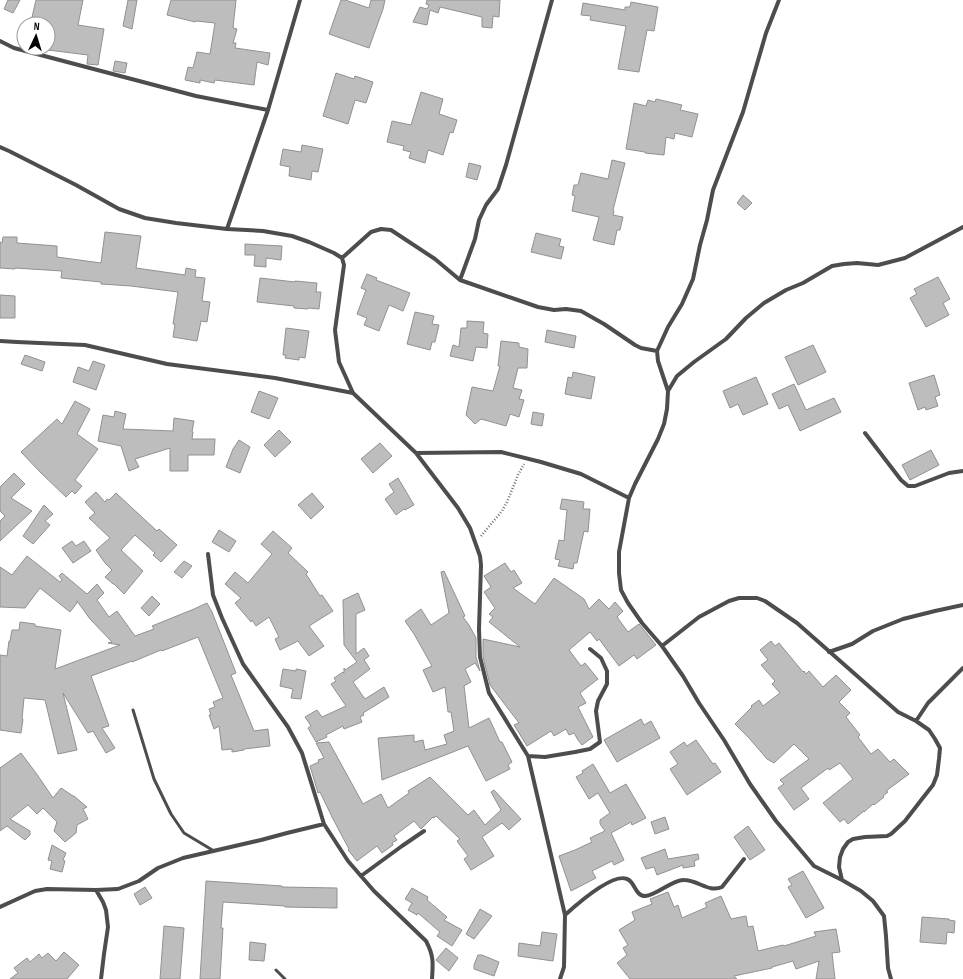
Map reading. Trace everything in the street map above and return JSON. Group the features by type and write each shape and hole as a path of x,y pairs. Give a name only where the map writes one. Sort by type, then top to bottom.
{"street":[{"path":"227,229 268,110 300,0"},
{"path":"460,280 475,239 479,220 486,205 498,189 552,0"},
{"path":"779,0 766,33 743,112 713,190 693,279 682,304 668,327 657,350 658,361 668,391 667,409 664,424 658,439 629,498 619,552 619,573 621,590 628,603 642,623 662,646 683,676 750,784 776,821 814,866 861,891 873,901 884,916 888,968 891,979"},
{"path":"0,41 14,48 196,96 268,110"},
{"path":"0,147 120,209 145,218 227,229 264,231 292,236 309,242 342,258 344,264 335,330 338,362 353,392 416,453 458,508 470,528 480,556 480,657 489,693 528,756 565,915 564,968 560,979"},
{"path":"668,391 677,376 726,339 764,302 803,283 832,266 857,263 878,265 905,258 963,227"},
{"path":"342,258 371,232 381,228 391,230 460,280 538,307 554,310 566,309 581,311 604,324 635,345 641,348 657,350"},
{"path":"0,341 85,345 167,364 275,378 353,392"},
{"path":"865,433 901,480 908,486 915,486 949,473 963,471"},
{"path":"416,453 501,452 580,474 629,498"},
{"path":"208,554 213,595 222,618 243,664 288,727 302,753 324,824 348,861 374,891 426,941 431,950 433,961 432,979"},
{"path":"662,646 699,617 729,601 739,598 758,598 765,601 797,623 898,712 916,721 928,730 940,748 937,776 932,785 905,821 891,834 887,836 853,839 848,842 840,857 839,867 842,880"},
{"path":"829,652 852,644 873,631 903,619 963,605"},
{"path":"528,756 545,757 575,752 590,749 600,742 596,711 598,701 607,684 607,671 601,658 590,649"},
{"path":"916,721 928,703 963,668"},
{"path":"0,907 35,891 47,889 118,889 139,881 158,868 183,858 324,824"},
{"path":"361,876 424,831"},
{"path":"565,915 602,886 621,878 630,880 639,894 645,896 651,895 683,879 717,889 722,887 744,859"},
{"path":"96,890 106,910 108,927 102,979"}],"lane":[{"path":"133,710 154,778 171,814 184,832 214,851"},
{"path":"276,970 285,979"}],"path":[{"path":"475,543 505,507 518,475 527,459"}],"building":[{"path":"8,0 20,0 13,13 4,9"},
{"path":"36,0 83,0 78,25 104,29 98,65 87,64 88,55 56,51 56,16 32,16"},
{"path":"128,0 137,0 132,29 123,26"},
{"path":"171,0 236,0 233,28 237,29 233,43 236,43 235,48 270,53 268,65 257,62 254,85 215,80 214,83 200,80 200,83 185,80 188,67 193,68 197,52 210,54 215,23 195,22 167,15"},
{"path":"341,0 369,8 371,0 385,0 369,48 329,34"},
{"path":"427,0 500,0 499,17 493,16 492,28 482,27 482,17 440,7 438,13 430,10 427,25 413,22 420,7 427,9 429,5 426,4"},
{"path":"631,2 658,7 654,31 647,30 639,72 618,69 626,26 590,20 591,16 581,15 583,3 625,10 625,7 630,7"},
{"path":"115,61 127,63 125,73 113,71"},
{"path":"336,73 354,79 355,76 373,82 366,103 355,100 348,124 323,116"},
{"path":"421,92 443,99 439,114 457,120 453,133 450,132 443,155 428,150 425,163 409,158 411,152 403,150 404,146 387,142 392,121 411,125"},
{"path":"656,99 682,105 680,110 698,114 692,137 675,133 674,139 666,137 664,155 626,149 634,103 646,106 648,100 655,102"},
{"path":"302,145 323,149 318,172 312,171 311,180 289,176 290,167 280,165 283,149 301,152"},
{"path":"612,160 625,163 613,210 613,215 623,217 620,230 617,230 614,245 593,240 599,217 572,211 575,196 572,195 574,185 578,185 581,173 608,179"},
{"path":"469,163 481,166 477,180 466,177"},
{"path":"743,195 752,203 745,210 737,203"},
{"path":"105,232 141,236 136,268 185,275 186,268 196,270 195,277 205,278 202,301 210,302 207,322 201,321 197,341 173,337 175,324 173,324 178,292 101,284 101,282 61,278 62,271 0,268 0,242 2,243 3,237 17,237 17,243 57,246 57,257 101,263"},
{"path":"536,233 561,239 559,246 564,247 561,259 531,252"},
{"path":"245,244 282,246 281,260 266,258 266,267 254,266 255,255 245,255"},
{"path":"367,274 377,278 376,280 410,293 403,311 389,305 379,331 364,325 367,318 357,314 366,290 361,288"},
{"path":"938,277 950,299 943,303 949,315 926,327 910,298 917,294 914,289"},
{"path":"260,278 317,283 316,292 321,292 319,309 294,308 294,306 257,302"},
{"path":"0,295 15,296 15,318 0,318"},
{"path":"415,312 434,316 432,324 439,325 435,342 432,342 430,350 407,344"},
{"path":"467,321 484,322 483,333 488,334 487,348 476,347 473,361 450,356 453,345 459,347 461,328 467,328"},
{"path":"286,328 309,331 305,358 299,357 299,360 285,358 286,355 283,355"},
{"path":"547,330 576,336 574,348 545,342"},
{"path":"501,341 519,343 519,347 528,349 527,368 518,368 513,388 522,390 519,399 524,400 519,417 510,414 506,426 481,419 475,424 466,415 472,387 493,391 500,366 498,366"},
{"path":"813,345 826,372 798,385 785,357"},
{"path":"25,355 45,362 42,371 21,364"},
{"path":"93,361 105,365 96,390 73,382 78,367 89,371"},
{"path":"573,372 595,377 591,399 565,394 568,377 572,378"},
{"path":"934,375 940,395 935,397 938,406 926,410 925,407 918,410 909,383"},
{"path":"756,377 768,404 743,415 738,404 730,408 723,391"},
{"path":"794,384 806,410 834,398 841,412 800,431 788,405 779,409 772,394"},
{"path":"259,391 278,398 269,419 251,412"},
{"path":"75,401 90,409 77,434 98,449 75,480 82,486 75,494 72,491 66,497 21,452 57,419 62,424"},
{"path":"115,411 126,414 123,429 173,431 174,418 194,421 192,439 215,439 214,455 188,455 188,471 170,471 170,448 135,459 139,467 129,471 121,446 98,441 103,415 114,417"},
{"path":"533,412 544,414 542,426 531,424"},
{"path":"279,430 291,442 275,457 264,445"},
{"path":"239,440 250,447 240,473 226,467 233,449"},
{"path":"380,443 392,456 373,473 361,459"},
{"path":"931,450 939,465 910,480 902,465"},
{"path":"14,473 25,484 11,498 32,511 0,541 0,521 5,516 0,511 0,487"},
{"path":"398,478 414,505 405,510 404,509 396,515 385,499 394,492 389,484"},
{"path":"96,492 105,502 116,493 157,531 159,529 177,545 161,562 153,555 155,553 135,535 121,550 143,571 124,594 105,577 112,570 96,550 110,538 89,518 95,513 85,502"},
{"path":"312,493 324,507 311,519 298,505"},
{"path":"562,499 584,502 583,509 590,509 588,532 584,531 577,563 574,563 573,569 558,566 560,560 555,559 559,540 564,541 567,510 560,509"},
{"path":"44,505 53,514 45,521 50,525 33,544 23,536"},
{"path":"219,530 236,541 229,552 212,542"},
{"path":"273,531 292,548 288,553 308,572 306,574 320,596 322,595 333,611 309,626 324,646 309,656 298,641 280,650 275,639 279,637 269,617 256,626 235,603 241,598 225,584 235,572 248,583 272,554 261,544"},
{"path":"72,541 76,546 84,541 91,551 73,563 62,548"},
{"path":"27,556 60,582 62,580 59,576 62,573 87,594 97,584 104,593 97,600 109,617 117,611 135,636 154,629 152,626 207,603 236,673 231,675 254,731 268,729 270,746 232,752 232,749 222,750 219,726 214,729 209,715 211,715 209,709 215,707 213,702 223,698 198,637 91,676 109,726 102,728 115,748 106,753 93,731 88,733 63,693 77,750 58,754 45,700 24,698 21,733 0,730 0,655 7,656 12,630 19,630 20,622 61,630 55,669 120,645 108,643 112,642 90,619 77,601 70,612 40,588 25,608 0,607 0,567 12,575"},
{"path":"184,561 192,566 182,578 174,572"},
{"path":"505,563 511,572 514,570 522,583 513,588 535,604 554,578 584,599 589,609 599,599 609,609 615,602 623,611 617,617 628,632 639,624 656,645 637,659 634,655 619,666 599,639 597,641 590,632 569,650 581,666 585,663 598,679 580,693 586,703 578,707 593,737 582,745 574,733 569,735 566,729 554,736 551,731 527,746 514,725 519,723 490,685 483,657 483,639 520,647 489,622 493,617 489,614 495,608 484,592 491,587 484,576"},
{"path":"444,571 465,616 463,617 476,638 476,657 480,671 475,663 465,669 471,682 464,686 469,728 489,718 500,742 502,742 512,762 508,765 510,769 486,781 468,746 382,780 378,738 414,735 414,742 423,740 425,750 447,744 444,735 454,731 451,712 448,712 445,687 433,692 423,670 432,666 405,621 421,609 431,625 449,613 441,572"},
{"path":"358,593 365,610 356,614 356,654 364,648 369,656 364,660 370,669 353,682 365,699 384,687 389,697 363,713 364,715 360,717 362,722 344,729 343,726 326,735 327,737 316,742 308,728 311,726 305,717 317,710 322,717 346,706 331,684 336,681 334,678 343,672 344,673 344,668 345,670 357,662 344,645 343,600"},
{"path":"152,596 160,604 149,616 141,608"},
{"path":"771,641 775,646 779,643 803,672 804,671 806,674 809,671 823,687 836,675 851,690 839,702 850,713 846,717 860,735 858,737 871,754 878,749 890,762 894,759 909,774 886,791 888,792 883,796 884,797 848,824 844,819 840,822 823,803 853,779 840,763 829,770 828,768 801,788 809,799 794,810 778,788 784,784 780,780 809,759 794,744 774,763 767,759 735,724 752,707 751,706 759,700 763,706 780,693 772,684 775,681 761,665 768,660 760,650"},
{"path":"283,669 306,671 301,699 291,698 293,689 280,686"},
{"path":"641,719 644,725 651,721 660,738 617,762 604,740"},
{"path":"696,740 713,764 715,763 721,772 687,795 670,769 678,764 670,752 684,742 687,746"},
{"path":"329,742 363,804 381,794 388,808 409,793 408,791 430,777 468,815 474,810 485,825 501,810 491,792 494,790 521,819 509,830 502,823 482,837 494,856 471,870 464,859 468,856 457,841 460,839 436,816 434,818 433,817 421,829 414,821 394,836 397,840 382,853 377,846 357,861 348,850 349,849 320,792 318,793 310,766 319,762 318,760 324,758 316,743"},
{"path":"21,753 53,798 61,788 74,796 87,807 83,809 88,819 77,825 76,833 65,842 54,831 57,822 43,808 37,814 28,805 10,819 30,831 30,835 25,840 7,826 0,831 0,768"},
{"path":"593,764 610,793 626,784 646,818 632,825 631,822 611,833 624,860 614,865 612,861 592,871 596,878 571,891 559,856 592,842 590,838 605,831 600,824 600,820 610,813 598,793 589,799 576,777"},
{"path":"665,817 669,829 655,834 651,822"},
{"path":"748,826 765,850 750,860 734,837"},
{"path":"52,845 66,853 63,860 65,861 62,872 50,869 52,861 48,860"},
{"path":"665,849 668,859 698,854 699,859 694,861 695,866 683,868 683,865 657,875 654,867 646,869 641,858"},
{"path":"803,871 824,908 806,918 788,887 792,885 788,879"},
{"path":"206,881 282,887 337,888 337,908 285,907 223,902 220,979 200,979"},
{"path":"145,887 152,898 140,905 134,894"},
{"path":"412,888 428,897 427,900 447,917 444,920 462,930 452,946 437,936 440,932 418,913 417,915 408,910 412,903 405,899"},
{"path":"668,892 674,907 678,905 682,918 707,907 705,903 721,896 731,919 746,916 748,927 753,926 758,951 784,946 816,936 814,932 836,929 840,952 832,953 835,979 816,979 819,961 796,969 793,961 772,968 734,976 737,979 630,979 617,963 627,955 623,948 628,945 619,930 635,920 632,912 652,904 650,899"},
{"path":"480,909 492,916 474,939 466,934"},
{"path":"922,917 949,919 955,921 954,933 947,932 946,944 920,942"},
{"path":"164,926 184,928 180,979 160,979"},
{"path":"542,932 557,934 553,961 518,956 519,943 540,946"},
{"path":"250,942 266,944 264,961 249,960"},
{"path":"446,948 458,958 449,971 436,960"},
{"path":"64,952 79,965 67,979 10,979 18,973 14,968 27,958 30,962 39,954 42,958 48,953 56,961"},
{"path":"478,955 482,955 499,962 494,976 474,969"}]}
